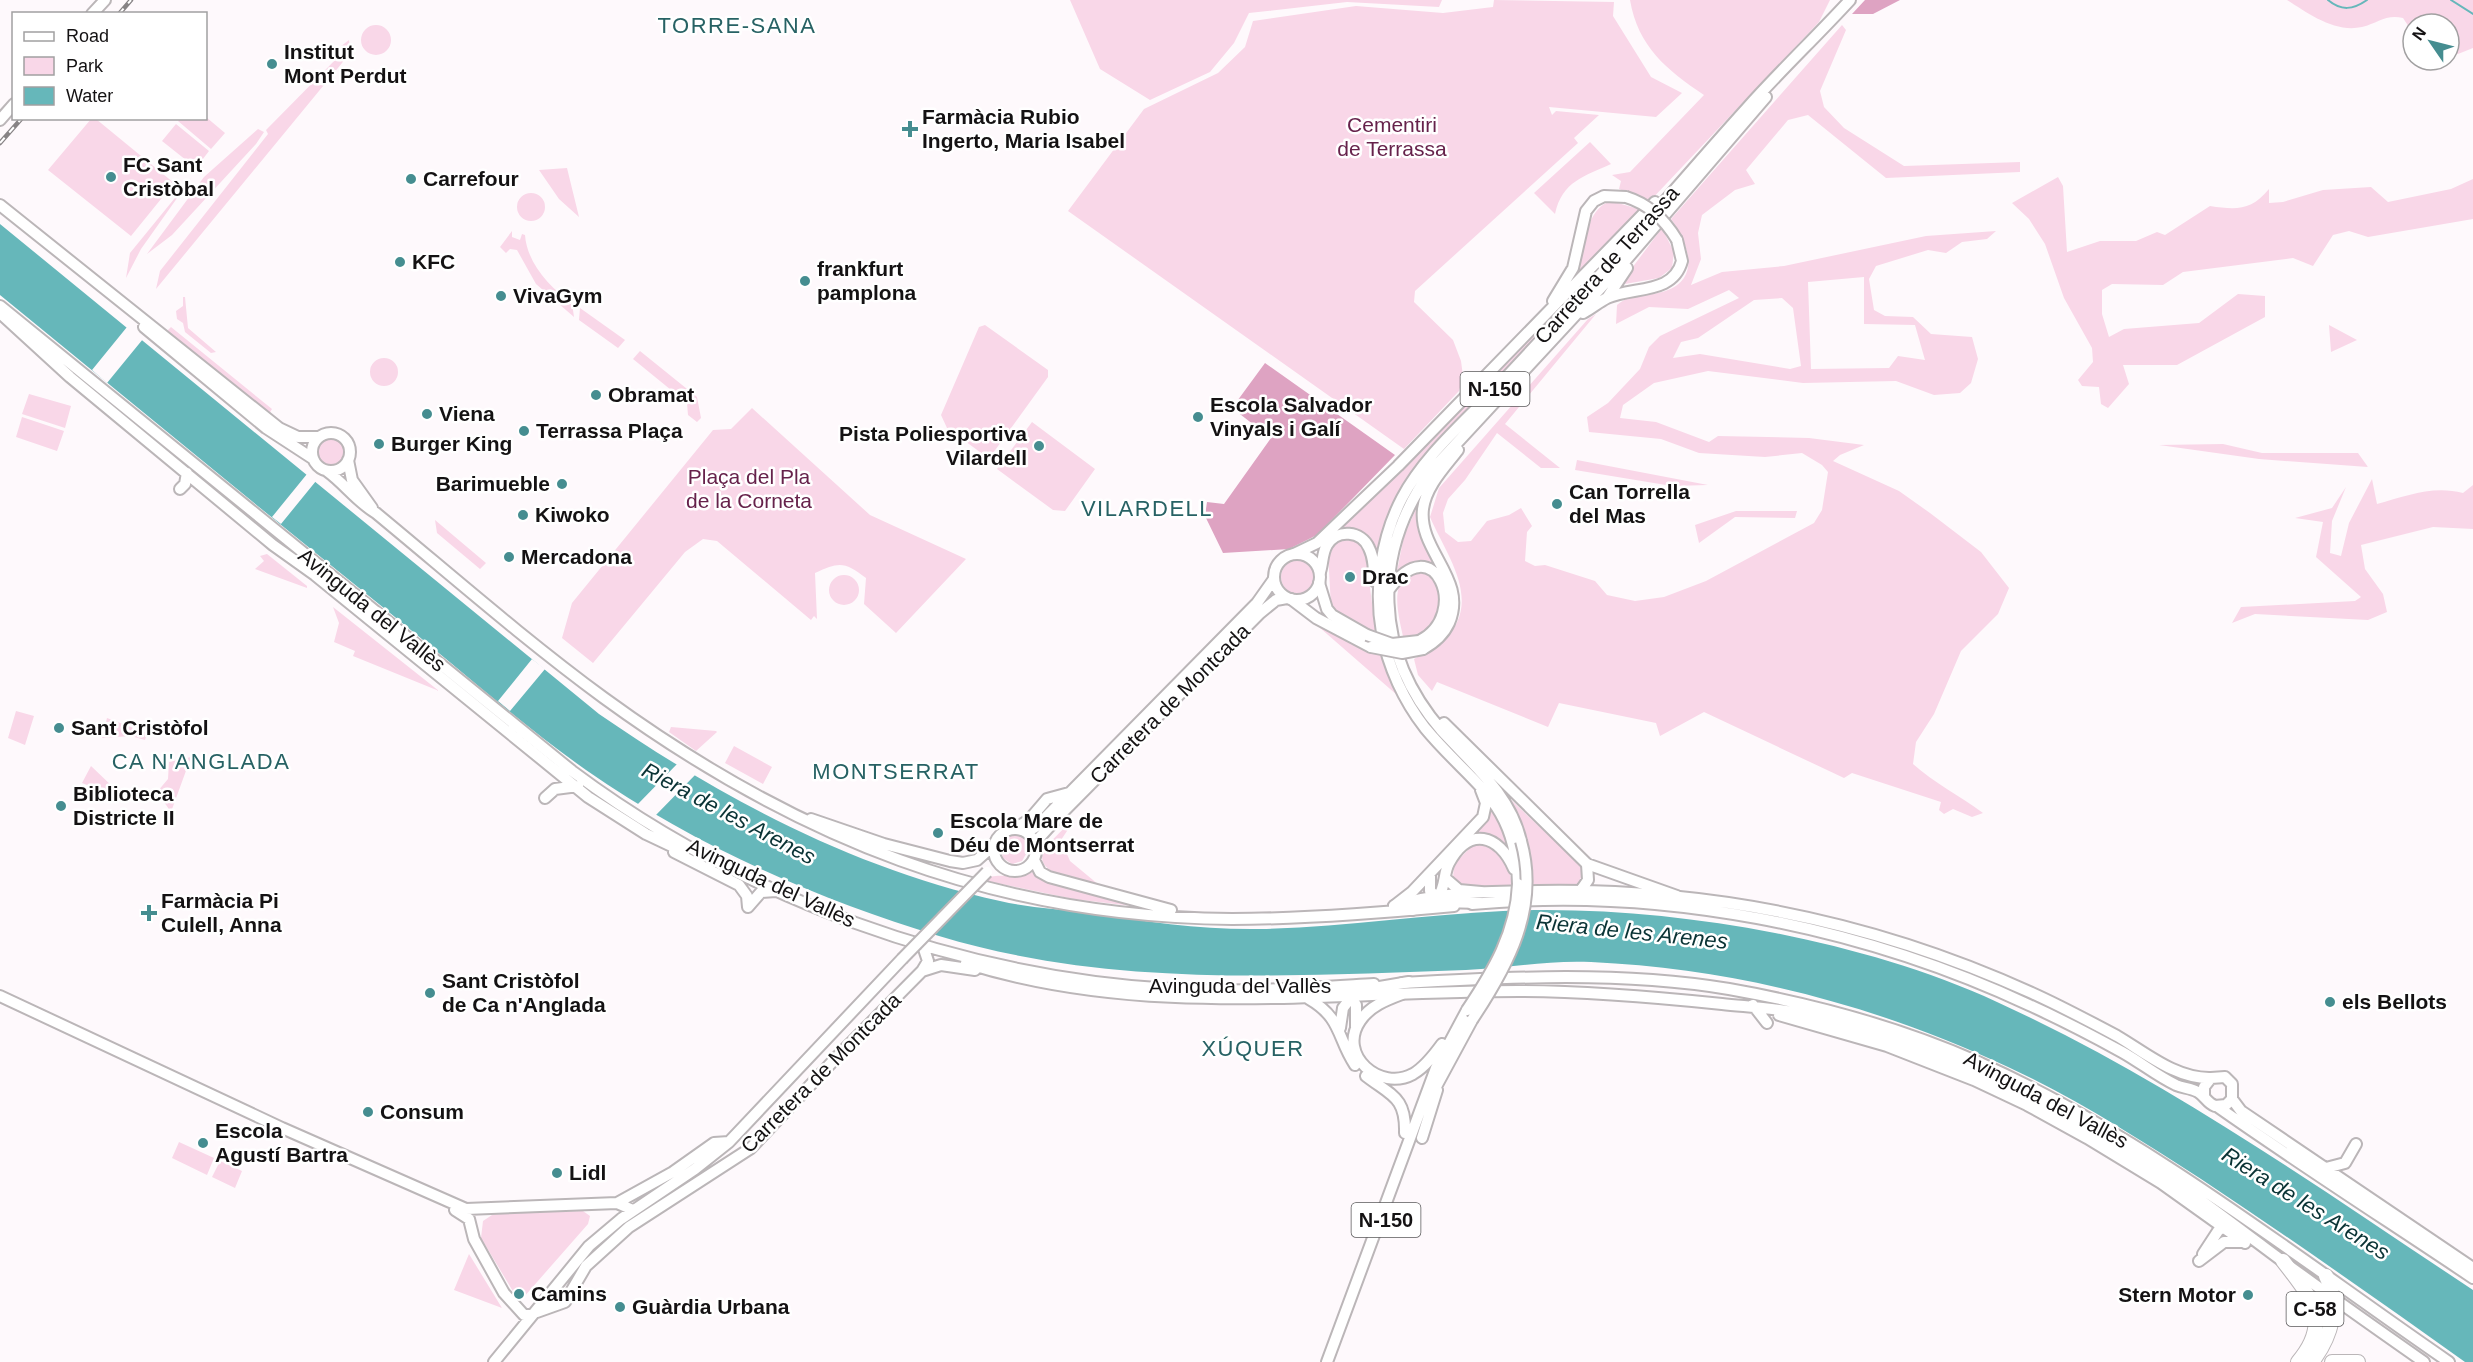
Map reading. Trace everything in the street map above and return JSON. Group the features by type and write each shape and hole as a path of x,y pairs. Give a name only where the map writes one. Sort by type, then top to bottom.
{"highway":[{"name":"C-58","path":"2283,1261 2308,1294 2316,1316 2312,1343 2298,1362"},
{"path":"2312,1362 2328,1333 2334,1299 2326,1276"},
{"path":"2332,1362 2358,1362"}],"main road":[{"path":"94,12 105,0"},
{"name":"Carretera de Terrassa","path":"1334,1362 1432,1094 1505,944 1514,914 1518,884 1517,843 1511,814 1500,795 1425,710 1408,679 1394,642 1388,591 1394,545 1410,504 1431,471 1666,214 1850,0"},
{"name":"Carretera de Terrassa","path":"1327,1362 1436,1068 1469,1015 1506,967 1519,935 1526,895 1525,864 1517,843 1497,806 1433,736 1410,705 1388,657 1379,617 1380,577 1384,548 1395,512 1415,477 1599,277 1701,159 1809,41 1826,26"},
{"path":"0,120 12,107"},
{"path":"1482,416 1434,482 1424,503 1425,529 1450,580 1454,603 1444,631 1421,645 1395,653 1371,647 1316,618 1278,590 1274,579 1280,561 1317,543 1327,534 1677,180 1701,159"},
{"path":"1527,334 1569,277 1588,209 1604,196 1616,194 1644,204 1661,217 1677,240 1682,261 1672,279 1661,285 1607,298 1575,316"},
{"path":"0,205 279,428 298,437 319,437 330,433 343,437 350,450 348,460 352,480 375,513"},
{"path":"0,213 45,247 266,428 312,458 319,467 341,481 358,502 375,513 605,698 712,770 799,817 863,848 924,870 994,890 1094,908 1209,918 1281,918 1412,910 1480,898 1609,902 1750,918 1867,943 1929,962 2030,1005 2176,1084 2204,1096 2211,1105 2218,1107 2234,1120 2334,1183 2473,1278"},
{"path":"1607,298 1666,214"},
{"name":"Avinguda del Vallès","path":"0,306 499,720 574,786 646,834 764,891 843,925 924,947 1032,971 1119,984 1351,996 1522,991 1600,993 1755,1006 1887,1046 2017,1100 2087,1138 2161,1183 2223,1227"},
{"name":"Avinguda del Vallès","path":"0,314 39,351 186,473 499,720 599,791 665,833 778,891 842,919 995,973 1118,994 1198,1000 1309,993 1409,982 1603,978 1712,988 1776,998 1854,1018 1914,1037 1977,1062 2094,1122 2160,1162 2449,1362"},
{"path":"0,321 39,351"},
{"path":"312,458 313,445 319,437"},
{"path":"327,471 341,468 348,460"},
{"path":"180,489 185,484 186,473"},
{"path":"1289,598 1306,598 1316,590 1324,551 1333,538 1349,533 1363,539 1372,558 1379,617"},
{"path":"1294,554 1313,560 1330,613 1367,635 1398,645 1421,645 1442,617 1445,600 1440,581 1431,570 1416,567 1403,572 1388,591"},
{"name":"Carretera de Montcada","path":"1019,830 1034,828 1257,603 1274,579"},
{"name":"Carretera de Montcada","path":"1036,845 1040,837 1060,815 1260,613 1276,600 1289,598"},
{"path":"1425,710 1447,726 1587,864 1677,896"},
{"path":"1394,906 1430,873 1483,817 1485,799 1477,782"},
{"path":"544,798 555,789 574,786 599,791"},
{"path":"799,817 817,819 866,839 950,861 968,863 995,850 1002,834 1019,830 1036,845 1034,860 1040,872 1049,878 1128,900 1209,918"},
{"path":"646,834 740,885 747,896 748,907 756,895 764,891 778,891"},
{"path":"1412,910 1437,897 1453,857 1474,840 1490,840 1507,855 1518,884"},
{"path":"995,850 1006,869"},
{"name":"Carretera de Montcada","path":"494,1362 531,1315 633,1210 729,1142 987,872 995,850"},
{"path":"987,872 1006,869 1022,870 1034,860"},
{"path":"1581,890 1589,875 1587,864"},
{"path":"1430,873 1429,886 1437,897 1446,903 1581,890 1677,896 1760,907 1846,926 1939,954 2057,1005 2180,1073 2197,1078 2218,1076 2229,1080 2234,1089 2232,1099 2226,1105 2218,1107"},
{"path":"1445,878 1459,890 1480,898"},
{"path":"1356,913 1437,897"},
{"path":"922,971 928,961 924,947"},
{"path":"922,971 941,965 995,973"},
{"name":"Carretera de Montcada","path":"531,1315 547,1306 558,1306 565,1302 594,1250 751,1148 922,971"},
{"path":"1340,1028 1342,1012 1356,991 1409,982"},
{"path":"1712,988 1742,998 1755,1006 1766,1025 1776,1011"},
{"path":"1309,993 1326,1008 1340,1028 1357,1068 1401,1102 1405,1114 1405,1134"},
{"path":"1356,1028 1373,1008 1402,994"},
{"path":"0,996 282,1128 466,1209 617,1203 633,1210"},
{"path":"1351,996 1356,1005 1355,1047 1362,1064 1376,1075 1398,1079 1412,1075 1426,1063 1469,1015"},
{"path":"0,1003 465,1215 470,1221 476,1244 511,1303 524,1315 531,1315"},
{"path":"1349,1303 1353,1278 1405,1134 1423,1090 1436,1068"},
{"path":"2204,1096 2204,1087 2211,1078"},
{"path":"1422,1138 1440,1079"},
{"path":"2232,1099 2242,1112 2473,1268"},
{"name":"Carretera de Montcada","path":"617,1203 673,1172 714,1143 729,1142"},
{"path":"2326,1168 2345,1163 2356,1144"},
{"path":"2223,1227 2258,1229"},
{"path":"2223,1227 2199,1261 2222,1243 2231,1240 2245,1243"},
{"path":"2222,1243 2223,1227"},
{"path":"2223,1227 2245,1243 2283,1261"},
{"path":"2223,1227 2283,1261 2424,1362"}],"green space":[{"path":"1070,0 1442,0 1439,7 1347,2 1249,13 1234,43 1210,72 1150,100 1100,69"},
{"name":"Cementiri de Terrassa","path":"1494,0 1614,2 1613,16 1651,77 1682,93 1656,117 1549,107 1552,115 1556,111 1599,115 1574,138 1578,143 1415,291 1414,302 1453,340 1461,361 1463,376 1459,391 1404,449 1068,211 1144,109 1218,73 1245,47 1253,21 1356,6 1443,13 1493,7"},
{"path":"1630,0 1830,0 1819,22 1650,201 1619,189 1621,181 1612,175 1630,172 1704,95 1656,56 1640,31"},
{"path":"2287,0 2473,0 2473,48 2461,53 2461,12 2401,12 2401,18 2392,17 2352,28 2332,25"},
{"path":"376,25 386,30 391,40 386,50 376,55 366,50 361,40 366,30"},
{"path":"1842,25 1846,30 1820,91 1824,107 1844,128 1904,166 2020,162 2020,172 1886,178 1808,115 1788,120 1746,170 1755,184 1735,190 1702,215 1698,233 1701,259 1691,285 1722,272 1784,266 1926,236 1996,231 1987,239 1962,242 1946,253 1928,250 1876,266 1869,279 1874,310 1885,316 1913,317 1931,334 1972,337 1978,359 1971,383 1960,393 1934,395 1896,381 1803,383 1708,371 1654,383 1623,405 1620,418 1656,422 1709,442 1718,436 1809,438 1864,445 1840,455 1833,461 1899,491 1981,552 2009,588 1998,614 1961,651 1934,714 1916,742 1913,764 1983,813 1972,817 1953,809 1944,814 1939,810 1941,802 1852,773 1844,778 1704,712 1660,736 1656,723 1559,703 1548,727 1437,682 1432,691 1418,675 1414,659 1442,642 1455,627 1461,612 1462,596 1453,564 1430,517 1439,488 1588,319 1596,314 1505,424 1560,468 1541,468 1497,433 1465,480 1448,499 1443,513 1445,532 1458,542 1471,541 1487,521 1509,515 1521,508 1532,526 1527,532 1525,561 1535,566 1545,565 1595,581 1607,595 1635,601 1664,597 1706,581 1814,523 1822,510 1828,472 1822,465 1802,453 1765,457 1699,453 1661,439 1589,432 1587,417 1608,403 1640,369 1649,347 1660,336 1739,298 1729,290 1688,309 1649,307 1616,324 1617,305 1622,301 1662,292 1675,287 1683,279 1687,271 1687,250 1671,219","holes":["1864,277 1864,324 1915,325 1925,360 1898,356 1889,368 1811,369 1808,282","1782,298 1793,308 1801,366 1790,369 1700,354 1673,358 1681,342 1698,338 1754,300"]},
{"path":"349,40 350,51 342,63 156,289 160,271 268,134 266,130 340,55 336,50"},
{"path":"207,118 225,133 211,149 178,121 207,120"},
{"name":"FC Sant Cristòbal","path":"90,120 97,120 174,183 131,236 48,170"},
{"path":"176,124 209,151 196,168 162,141"},
{"path":"258,129 264,132 256,144 172,235 147,254 204,177"},
{"path":"1590,142 1611,164 1584,176 1569,187 1558,203 1555,214 1534,193"},
{"path":"567,168 579,217 559,199 539,170"},
{"path":"192,177 141,249 126,278 130,253"},
{"path":"2058,177 2063,186 2067,252 2100,241 2136,241 2157,232 2165,235 2210,206 2235,208 2249,205 2269,189 2269,203 2283,202 2323,190 2371,187 2388,202 2451,189 2473,179 2473,219 2368,237 2349,231 2333,235 2313,266 2293,258 2183,272 2163,285 2112,284 2102,290 2102,314 2109,337 2124,329 2199,323 2238,294 2265,296 2265,317 2177,365 2123,365 2129,384 2108,408 2101,404 2099,387 2082,386 2078,380 2093,362 2092,348 2064,298 2045,244 2029,219 2012,203"},
{"path":"531,193 541,197 545,207 541,217 531,221 521,217 517,207 521,197"},
{"path":"1611,201 1642,210 1576,278 1590,223 1602,206"},
{"path":"1662,228 1674,252 1672,268 1659,278 1625,284 1626,276"},
{"path":"512,231 512,237 520,240 522,234 525,235 535,265 548,282 572,303 574,317 536,284 517,250 510,249 506,253 500,247"},
{"path":"1614,251 1420,461 1392,507 1376,554 1373,546 1336,531"},
{"path":"183,297 185,297 188,328 216,352 211,353 185,332 183,323 177,319 176,311 183,306"},
{"path":"580,308 625,340 618,348 579,320"},
{"path":"985,325 1048,370 1048,377 993,453 984,455 947,428 941,415 979,327"},
{"path":"2329,325 2357,340 2331,352"},
{"path":"171,327 272,409 269,414 167,331"},
{"path":"640,351 697,397 701,418 697,422 688,415 687,403 633,359"},
{"path":"384,358 394,362 398,372 394,382 384,386 374,382 370,372 374,362"},
{"path":"29,394 71,406 65,428 22,414"},
{"name":"Plaça del Pla de la Corneta","path":"752,408 870,515 966,559 896,633 864,604 866,578 847,566 831,566 815,573 817,619 814,616 811,620 717,541 703,539 685,552 593,663 562,638 572,603 713,430 731,429"},
{"path":"22,417 64,431 57,451 16,437"},
{"name":"Pista Poliesportiva Vilardell","path":"1032,422 1095,469 1065,511 1053,510 997,469"},
{"path":"331,439 341,443 345,453 341,463 331,467 321,463 317,453 321,443"},
{"path":"2223,444 2262,453 2358,453 2368,467 2259,459 2159,445"},
{"path":"1577,460 1708,485 1672,486 1575,470"},
{"path":"2372,479 2377,504 2430,491 2463,493 2473,485 2473,529 2433,527 2361,545 2365,569 2383,594 2387,612 2368,620 2255,614 2232,623 2241,607 2355,601 2361,597 2316,557 2323,522 2295,518 2332,508 2346,487 2332,521 2330,553 2341,556 2349,523"},
{"path":"1419,502 1443,572 1419,564 1409,565 1397,571 1404,536"},
{"path":"1736,511 1797,511 1795,518 1735,517 1699,543 1695,525"},
{"path":"435,520 486,563 480,569 437,533"},
{"path":"1342,538 1354,538 1365,549 1376,634 1339,615 1331,607 1328,552 1331,546"},
{"path":"267,554 307,588 255,569 264,561 260,556"},
{"path":"1298,560 1310,565 1315,577 1310,589 1298,594 1286,589 1281,577 1286,565"},
{"path":"1414,571 1428,573 1433,580 1439,595 1439,611 1437,618 1426,632 1404,641 1398,612 1398,590 1401,582"},
{"path":"844,575 855,579 859,590 855,601 844,605 833,601 829,590 833,579"},
{"path":"333,607 439,691 353,656 355,651 334,642 339,623"},
{"path":"1304,614 1382,656 1398,695 1397,695"},
{"path":"16,711 34,716 25,745 8,738"},
{"path":"107,718 147,733 145,740 131,736 102,738"},
{"path":"671,727 717,732 696,751 669,732"},
{"path":"734,746 772,767 763,784 725,763"},
{"path":"191,757 171,812 157,792 168,779 169,762"},
{"path":"91,766 113,787 124,792 121,798 82,783"},
{"path":"1509,798 1582,867 1582,875 1578,884 1532,886 1526,838"},
{"path":"1490,804 1501,822 1510,852 1493,837 1471,836 1487,818"},
{"path":"1068,824 1069,828 1061,840 1070,861 1099,885 1060,875 1044,865 1042,858 1045,849"},
{"path":"1016,834 1025,838 1029,849 1022,861 1012,864 1003,858 1000,846 1006,837"},
{"path":"1479,844 1493,848 1503,858 1512,885 1473,887 1453,879 1454,864 1470,848"},
{"path":"1033,872 1042,879 1141,907 1073,899 983,880 995,876 1018,876"},
{"path":"179,1142 214,1158 207,1175 172,1158"},
{"path":"220,1161 242,1171 235,1188 212,1177"},
{"path":"583,1211 590,1216 588,1224 523,1298 517,1298 481,1238 483,1221 495,1213"},
{"path":"469,1254 502,1308 454,1290"}],"shaded area":[{"path":"1865,0 1900,0 1873,14 1852,14"},
{"path":"1265,363 1395,455 1317,535 1289,549 1223,553 1205,516 1207,502 1224,504 1271,438 1232,408"}],"water":[{"name":"Riera de les Arenes","path":"0,224 599,714 693,774 790,827 893,870 946,887 1022,905 1154,922 1196,927 1261,929 1503,911 1571,910 1640,914 1742,927 1803,939 1888,961 1971,990 2060,1032 2121,1065 2299,1174 2473,1290 2473,1362 2465,1362 2234,1201 2082,1106 2033,1079 1958,1045 1856,1008 1752,982 1646,966 1591,962 1559,962 1466,970 1267,976 1134,971 1069,964 1003,953 939,936 847,905 756,867 669,822 627,797 561,752 0,295"}],"pier":[{"path":"127,327 143,339 107,383 92,370"},
{"path":"307,474 316,481 281,524 272,517"},
{"path":"532,659 545,669 510,711 498,701"},
{"path":"678,763 696,774 655,816 637,805"}],"waterway":[{"path":"2328,0 2347,8 2357,6 2367,0"},
{"path":"2451,0 2473,14"}],"railway":[{"path":"121,12 131,0"},
{"path":"0,143 20,120"}],"place":[{"name":"Institut Mont Perdut","path":"272,64"},
{"name":"Farmàcia Rubio Ingerto, Maria Isabel","path":"910,129"},
{"name":"FC Sant Cristòbal","path":"111,177"},
{"name":"Carrefour","path":"411,179"},
{"name":"KFC","path":"400,262"},
{"name":"frankfurt pamplona","path":"805,281"},
{"name":"VivaGym","path":"501,296"},
{"name":"Obramat","path":"596,395"},
{"name":"Viena","path":"427,414"},
{"name":"Escola Salvador Vinyals i Galí","path":"1198,417"},
{"name":"Terrassa Plaça","path":"524,431"},
{"name":"Burger King","path":"379,444"},
{"name":"Pista Poliesportiva Vilardell","path":"1039,446"},
{"name":"Barimueble","path":"562,484"},
{"name":"Can Torrella del Mas","path":"1557,504"},
{"name":"Kiwoko","path":"523,515"},
{"name":"Mercadona","path":"509,557"},
{"name":"Drac","path":"1350,577"},
{"name":"Sant Cristòfol","path":"59,728"},
{"name":"Biblioteca Districte II","path":"61,806"},
{"name":"Escola Mare de Déu de Montserrat","path":"938,833"},
{"name":"Farmàcia Pi Culell, Anna","path":"149,913"},
{"name":"Sant Cristòfol de Ca n'Anglada","path":"430,993"},
{"name":"els Bellots","path":"2330,1002"},
{"name":"Consum","path":"368,1112"},
{"name":"Escola Agustí Bartra","path":"203,1143"},
{"name":"Lidl","path":"557,1173"},
{"name":"Camins","path":"519,1294"},
{"name":"Stern Motor","path":"2248,1295"},
{"name":"Guàrdia Urbana","path":"620,1307"}],"district":[{"name":"TORRE-SANA","path":"737,25"},
{"name":"VILARDELL","path":"1147,508"},
{"name":"CA N'ANGLADA","path":"201,761"},
{"name":"MONTSERRAT","path":"896,771"},
{"name":"XÚQUER","path":"1253,1048"}]}
